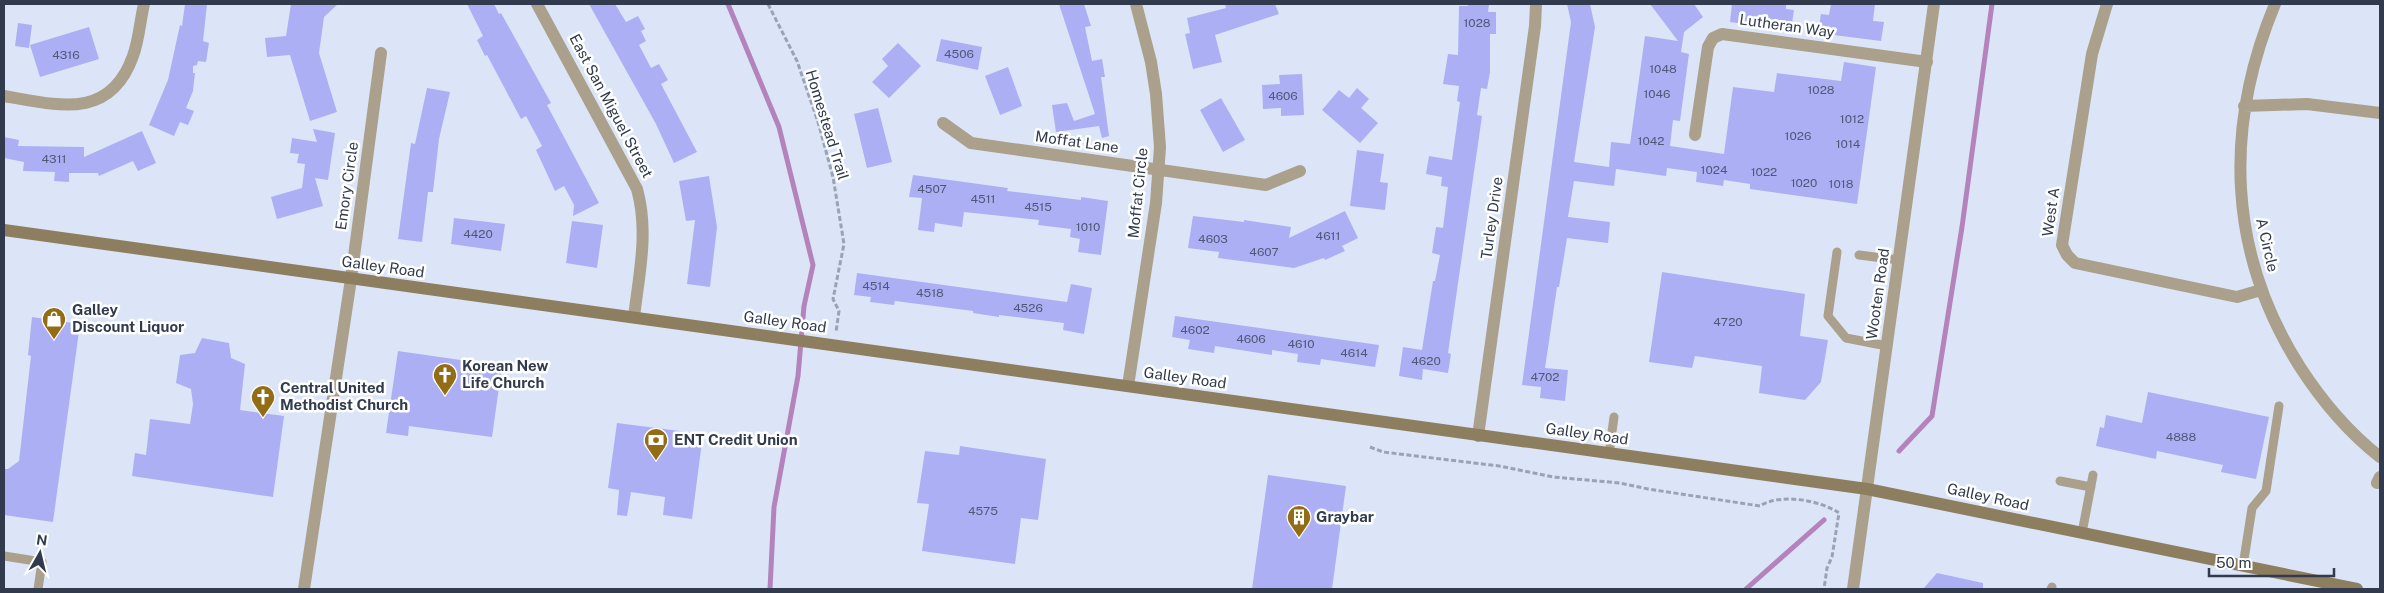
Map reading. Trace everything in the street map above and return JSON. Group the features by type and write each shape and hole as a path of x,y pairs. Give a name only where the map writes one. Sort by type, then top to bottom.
{"main road":[{"name":"Galley Road","path":"4,230 1867,489 2357,589"}],"street":[{"path":"4,96 79,106 98,100 112,90 126,74 134,55 144,4"},
{"name":"East San Miguel Street","path":"537,4 637,189 643,210 644,236 634,317"},
{"name":"Moffat Circle","path":"1128,386 1156,203 1160,148 1156,94 1144,29 1136,4"},
{"name":"Turley Drive","path":"1478,436 1535,26 1536,4"},
{"name":"Wooten Road","path":"1853,589 1934,4"},
{"name":"West A","path":"2107,4 2092,54 2062,245 2067,255 2075,263 2237,298 2262,290"},
{"name":"A Circle","path":"2275,4 2261,39 2244,106 2240,164 2242,205 2249,248 2262,290 2281,334 2318,394 2359,439 2380,457"},
{"name":"Lutheran Way","path":"1695,135 1708,48 1713,38 1722,34 1927,62"},
{"name":"Emory Circle","path":"304,589 351,278 381,53"},
{"path":"2244,106 2307,104 2380,113"},
{"name":"Moffat Lane","path":"943,123 972,143 1266,185 1300,171"}],"lane":[{"path":"1837,252 1828,316 1846,338 1887,346"},
{"path":"1859,255 1899,260"},
{"path":"2243,566 2252,508 2266,492 2279,406"},
{"path":"1609,454 1614,417"},
{"path":"2082,533 2094,475"},
{"path":"2060,481 2091,487"},
{"path":"4,556 42,562 38,589"}],"path":[{"name":"Homestead Trail","path":"768,4 797,61 818,122 833,177 844,244 834,299 839,312 833,346"},
{"path":"1370,447 1383,452 1498,466 1553,477 1620,483 1648,490 1760,506 1767,501 1794,500 1828,506 1839,513 1832,557 1827,568 1824,589"}],"building":[{"path":"185,4 207,4 203,41 209,43 206,62 198,61 197,65 193,66 193,73 195,73 193,91 186,108 194,111 188,125 180,122 174,136 149,125 168,80 180,25 182,26"},
{"path":"291,4 338,4 324,17 319,53 337,112 310,121 290,55 267,57 265,38 286,36"},
{"path":"467,4 494,4 499,14 501,13 551,103 547,105 599,203 573,216 574,205 564,186 555,191 536,150 542,146 526,116 521,119 487,55 485,56 477,40 483,36"},
{"path":"589,4 615,4 626,22 638,16 645,29 641,31 646,41 639,45 651,68 659,64 668,80 661,84 697,152 674,163 656,124"},
{"path":"1059,4 1084,4 1091,26 1085,27 1092,61 1102,59 1105,77 1101,77 1109,136 1102,138 1099,126 1056,132 1052,105 1067,103 1074,121 1095,114"},
{"path":"1225,4 1275,4 1279,14 1215,35 1222,62 1193,69 1185,34 1190,33 1187,18 1226,8"},
{"path":"1468,4 1489,4 1488,12 1496,12 1496,34 1490,34 1490,72 1487,89 1481,88 1477,115 1482,116 1448,353 1451,354 1448,373 1423,369 1422,380 1399,376 1403,347 1422,350 1433,281 1435,281 1440,255 1432,253 1436,227 1443,228 1448,187 1441,186 1442,177 1426,174 1429,156 1452,160 1460,102 1457,101 1459,86 1443,84 1448,54 1458,55 1459,6 1468,6"},
{"path":"1567,4 1590,4 1595,27 1574,162 1609,167 1611,142 1630,144 1645,36 1678,41 1650,4 1694,4 1703,17 1684,32 1681,52 1689,54 1680,121 1673,120 1670,146 1724,154 1733,87 1774,92 1777,73 1841,81 1844,62 1876,67 1857,204 1750,189 1750,184 1724,180 1723,186 1696,182 1697,172 1667,168 1666,176 1616,169 1614,186 1574,181 1568,217 1610,222 1608,243 1567,238 1559,287 1557,287 1545,368 1568,370 1565,401 1540,398 1541,387 1522,385 1571,22"},
{"path":"1732,4 1786,4 1786,9 1794,10 1791,30 1730,22"},
{"path":"1831,4 1875,4 1873,21 1884,22 1881,41 1818,33 1821,14 1829,15"},
{"path":"18,23 32,25 29,48 15,46"},
{"path":"89,27 99,59 40,77 30,45"},
{"path":"941,39 982,47 978,70 936,61"},
{"path":"898,43 921,66 889,98 872,82 888,66 882,59"},
{"path":"1008,67 1022,106 1000,115 985,76"},
{"path":"1302,74 1304,115 1281,116 1281,108 1263,109 1262,85 1280,84 1279,75"},
{"path":"427,88 450,92 439,139 433,192 428,192 422,242 398,239 411,143 415,144"},
{"path":"1357,88 1369,99 1361,108 1378,123 1360,143 1322,110 1339,90 1349,98"},
{"path":"1221,98 1245,140 1223,152 1200,110"},
{"path":"878,108 892,162 867,168 854,114"},
{"path":"313,129 335,133 328,180 315,178 323,206 277,219 271,197 302,188 305,164 297,163 299,154 290,153 292,138 317,142"},
{"path":"142,131 156,163 138,171 133,161 99,176 98,173 69,173 69,182 54,181 55,172 23,171 24,162 4,158 4,137 19,140 18,146 84,147 84,157"},
{"path":"1357,150 1384,154 1380,182 1388,183 1385,210 1350,206"},
{"path":"913,175 1008,188 1007,191 1081,200 1081,197 1108,201 1101,255 1078,252 1080,239 1070,237 1071,229 1038,225 1039,220 964,212 962,227 935,223 934,232 918,230 922,198 909,197"},
{"path":"709,176 717,227 710,287 687,284 695,220 686,221 679,181"},
{"path":"1345,211 1358,238 1342,246 1345,251 1325,260 1324,258 1294,268 1218,258 1219,252 1188,248 1193,216 1244,222 1244,220 1291,227 1289,238"},
{"path":"454,218 505,224 501,251 451,244"},
{"path":"572,221 603,225 597,268 566,263"},
{"path":"1662,272 1805,294 1800,336 1828,340 1821,382 1805,400 1759,393 1762,366 1695,356 1692,368 1649,362"},
{"path":"857,273 1067,302 1071,284 1092,288 1084,334 1063,330 1064,323 999,315 999,317 973,313 973,311 895,301 894,305 870,302 871,297 854,295"},
{"path":"1175,316 1379,345 1375,367 1321,359 1320,365 1297,362 1298,354 1272,350 1272,355 1215,346 1214,353 1188,349 1190,340 1172,337"},
{"path":"32,317 80,324 53,522 4,515 4,469 8,469 19,461 31,356 28,355"},
{"name":"Central United Methodist Church","path":"202,338 229,343 231,358 245,364 240,410 284,416 273,497 132,476 135,453 146,455 150,419 190,424 193,404 191,389 176,383 180,355 195,353"},
{"name":"Korean New Life Church","path":"398,351 502,366 492,437 409,426 408,436 386,433"},
{"path":"2148,392 2269,417 2256,479 2221,472 2223,465 2157,451 2156,459 2096,446 2100,427 2104,428 2106,415 2142,423"},
{"name":"ENT Credit Union","path":"617,423 703,434 692,519 663,515 665,497 631,492 627,516 617,515 619,490 608,488"},
{"path":"960,446 1046,459 1038,520 1021,518 1015,564 922,551 929,504 917,503 925,451 959,455"},
{"name":"Graybar","path":"1268,475 1346,486 1332,589 1252,589"},
{"path":"1937,573 1983,583 1983,589 1923,589"}],"waterway":[{"path":"728,4 779,127 813,265 804,306 798,376 774,507 770,589"},
{"path":"1899,451 1932,416 1962,227 1992,4"},
{"path":"1746,589 1824,520"}],"place":[{"name":"Galley Discount Liquor","path":"54,340"},
{"name":"Korean New Life Church","path":"445,396"},
{"name":"Central United Methodist Church","path":"263,418"},
{"name":"ENT Credit Union","path":"656,461"},
{"name":"Graybar","path":"1299,538"}]}
